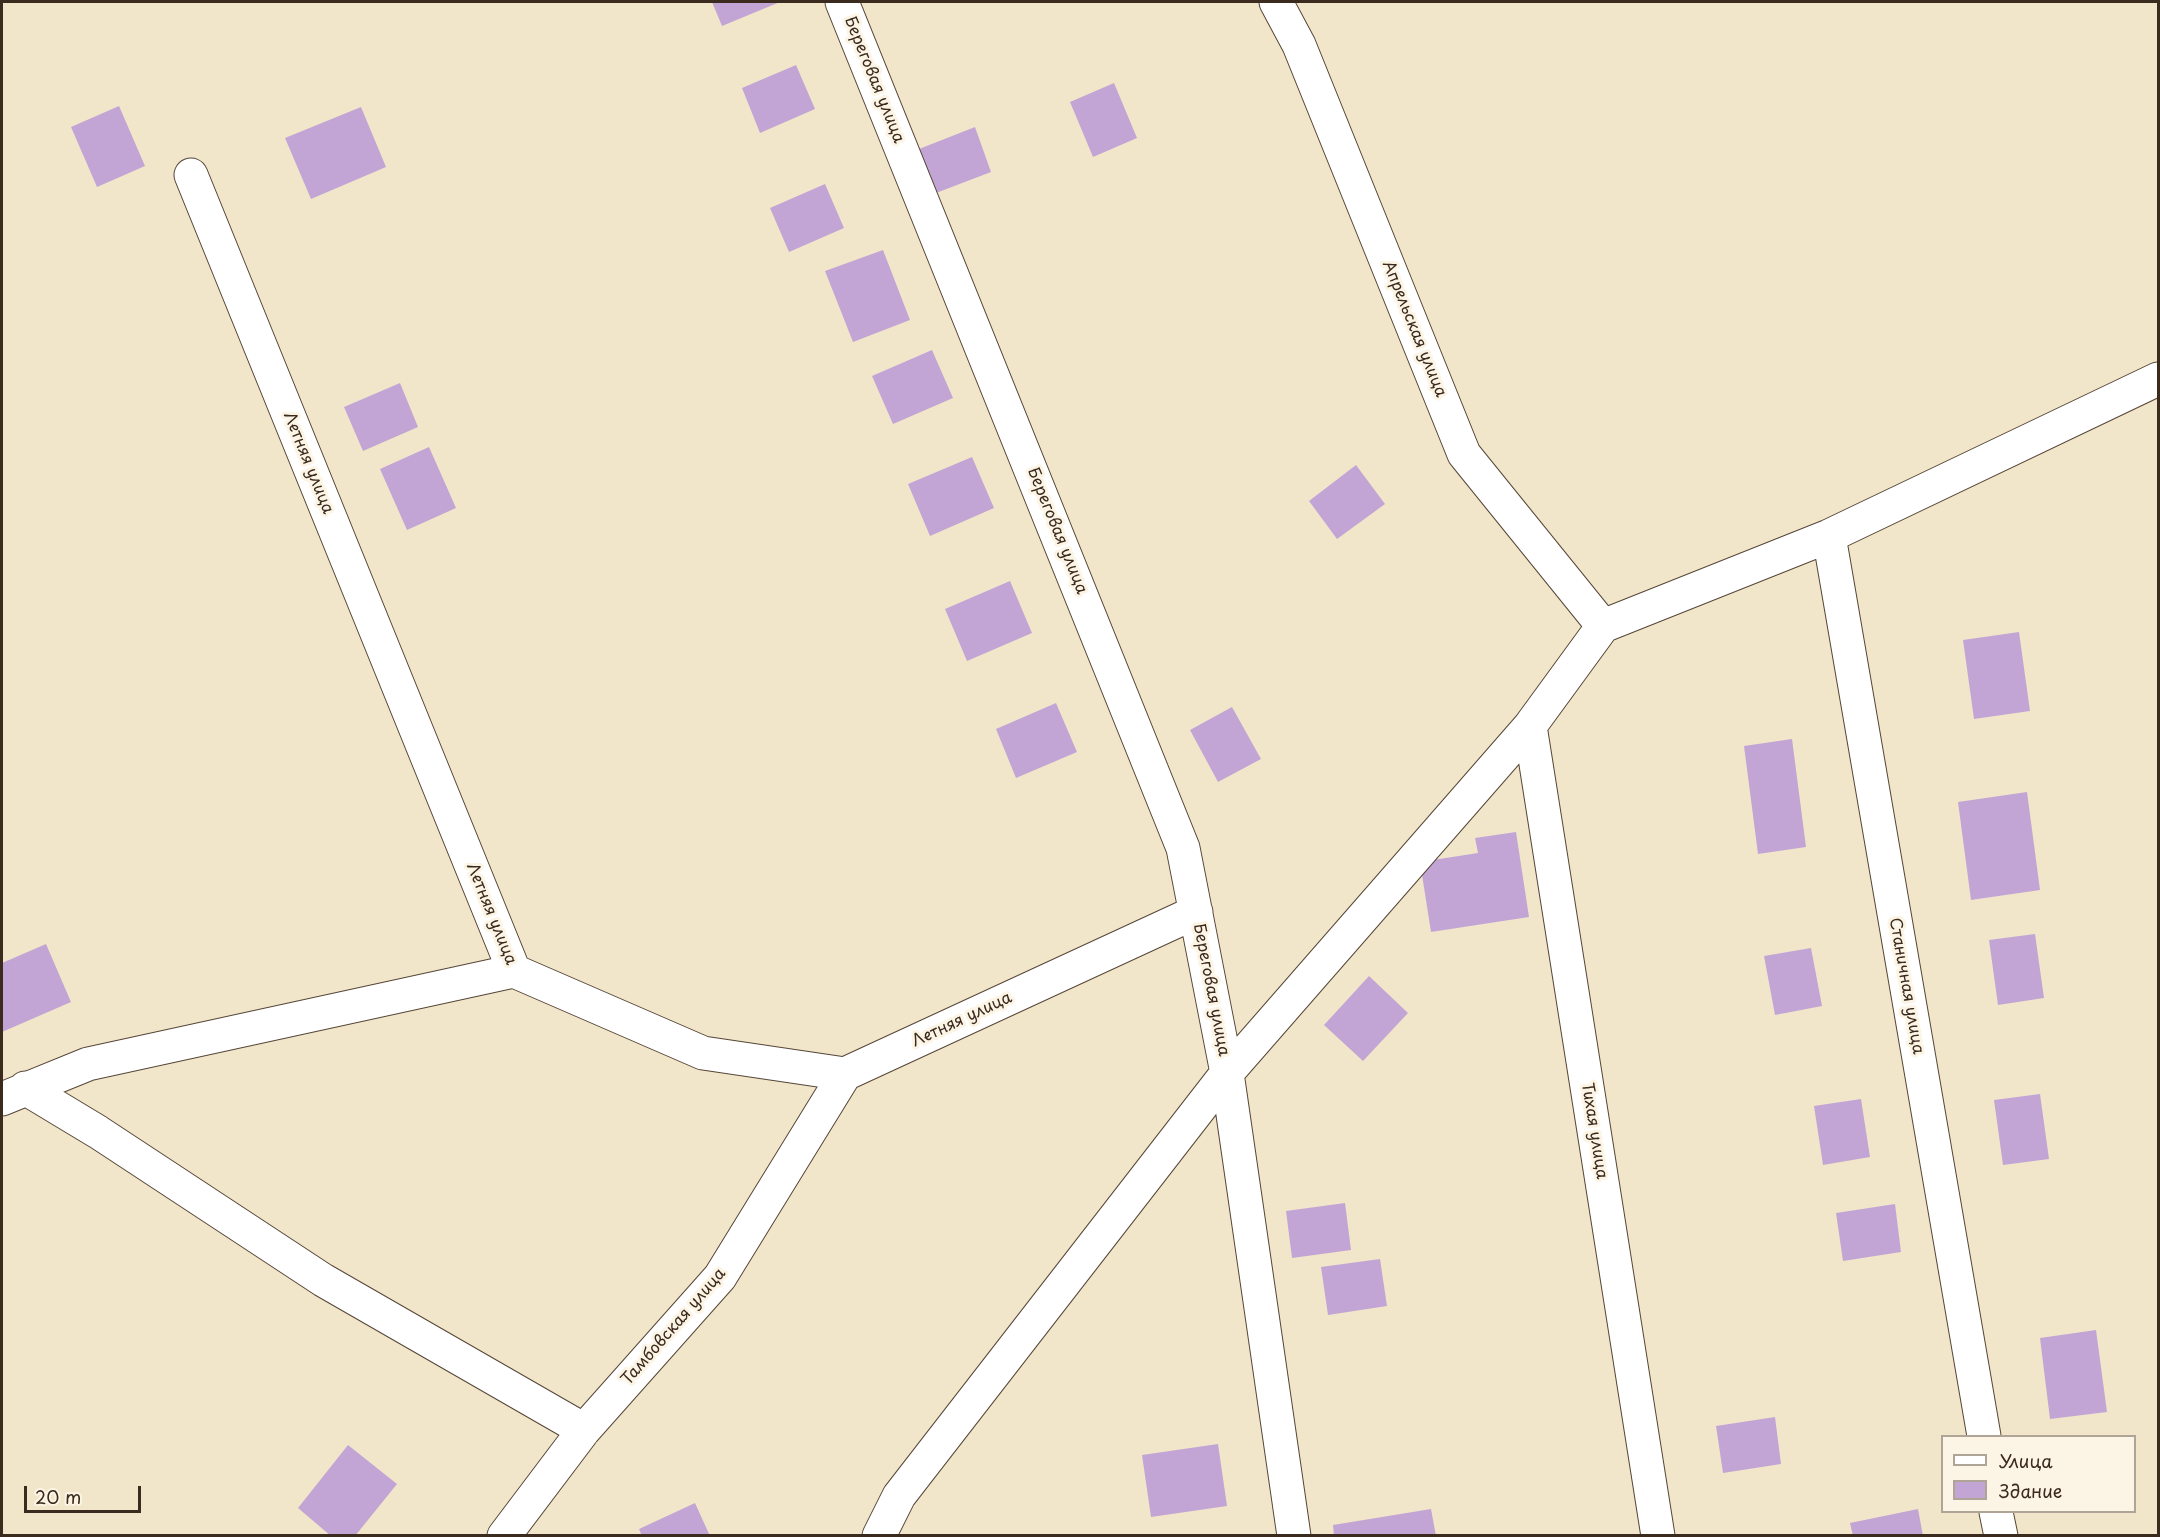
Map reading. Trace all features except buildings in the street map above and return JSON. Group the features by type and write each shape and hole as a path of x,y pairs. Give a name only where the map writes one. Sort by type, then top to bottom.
{"street":[{"name":"Береговая улица","path":"843,2 1183,848 1227,1073"},
{"name":"Апрельская улица","path":"1276,2 1299,45 1464,454 1603,626"},
{"name":"Летняя улица","path":"191,175 514,971 703,1053 845,1074 1196,912"},
{"path":"879,1536 899,1496 1227,1073 1530,726 1603,626 1828,536 2158,379"},
{"name":"Станичная улица","path":"1828,536 1983,1435"},
{"name":"Тихая улица","path":"1530,726 1658,1536"},
{"path":"13,1093 88,1064 514,971"},
{"path":"1227,1073 1294,1536"},
{"name":"Тамбовская улица","path":"504,1536 584,1430 720,1277 845,1074"},
{"path":"13,1093 98,1132 323,1280 584,1430"},
{"path":"1996,1513 2001,1536"}]}
